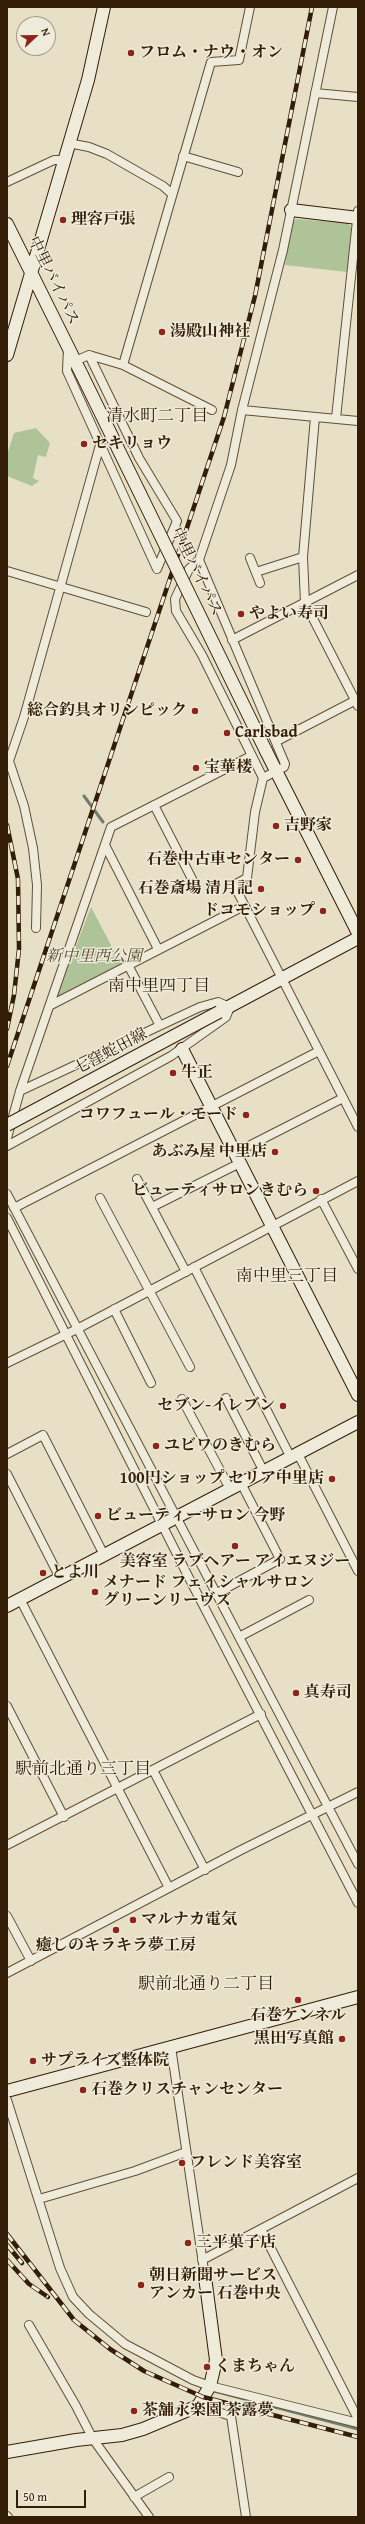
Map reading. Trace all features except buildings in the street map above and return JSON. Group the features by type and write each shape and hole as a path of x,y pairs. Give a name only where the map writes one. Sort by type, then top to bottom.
{"street":[{"path":"7,355 30,272 88,80 104,7"},
{"path":"123,365 211,62 239,60 250,7"},
{"path":"333,7 291,210 252,375 242,410 231,466 199,560 189,569 175,599 176,611 202,655 263,778 256,812 247,878 234,885 358,1127"},
{"path":"315,93 358,97"},
{"path":"68,143 89,147 107,154 157,182 172,194"},
{"path":"183,156 238,172"},
{"path":"7,182 54,160 63,160"},
{"path":"291,210 358,216 336,418"},
{"name":"中里バイパス","path":"7,224 276,771 358,933"},
{"path":"68,348 67,372 157,569 177,521 139,458 89,355"},
{"path":"75,361 89,355 123,365 212,410"},
{"path":"242,410 358,421"},
{"path":"277,741 357,702 305,603 302,557 315,417"},
{"path":"36,928 37,885 33,848 24,806 9,761 24,717 100,445"},
{"path":"256,572 302,557"},
{"path":"250,558 260,582"},
{"path":"199,560 232,640 277,741 285,764 284,767 263,778"},
{"path":"7,571 146,612"},
{"path":"232,640 358,575"},
{"path":"7,1138 20,1091 51,1005 111,827 251,756"},
{"path":"154,805 192,879"},
{"path":"105,846 158,949"},
{"path":"51,1005 244,906"},
{"name":"七窪蛇田線","path":"7,1125 282,980 358,938"},
{"path":"128,965 159,1024"},
{"path":"7,1146 182,1049 226,1017 230,1007 218,1002 200,1007 159,1024 20,1091"},
{"path":"182,1049 358,1395"},
{"path":"14,1208 319,1051"},
{"path":"152,1207 343,1098"},
{"path":"137,1179 186,1272"},
{"path":"7,1363 77,1329 321,1199 358,1181"},
{"path":"7,1194 175,1518 217,1593 358,1864"},
{"path":"100,1198 190,1367"},
{"path":"321,1199 358,1269"},
{"path":"7,1218 65,1335 358,1903"},
{"path":"194,1267 294,1456 358,1571"},
{"path":"114,1309 151,1383"},
{"path":"226,1398 264,1472"},
{"path":"182,1399 230,1489"},
{"path":"7,1606 358,1422"},
{"path":"7,1454 43,1435 104,1555"},
{"path":"7,1474 60,1578"},
{"path":"217,1593 280,1559 241,1483"},
{"path":"20,1599 169,1888"},
{"path":"239,1637 309,1600"},
{"path":"7,1706 64,1817"},
{"path":"7,1845 64,1817 261,1714"},
{"path":"153,1770 205,1870"},
{"path":"7,1973 312,1814 358,1792"},
{"path":"7,1916 31,1960"},
{"path":"7,2091 358,1997"},
{"path":"7,2452 55,2443 122,2435 143,2430 198,2406 210,2386 215,2358 205,2277 171,2047"},
{"path":"7,2100 60,2268 73,2297 89,2314 125,2344 143,2355 210,2386 354,2422 358,2417 261,2229"},
{"path":"39,2199 135,2171 186,2152"},
{"path":"202,2260 358,2178"},
{"path":"29,2325 76,2406 93,2439 149,2517"},
{"path":"198,2406 231,2416 246,2517"},
{"path":"134,2497 170,2478"}],"green space":[{"path":"297,219 348,223 352,228 347,272 285,265 292,221"},
{"path":"36,428 50,443 46,457 38,455 33,478 39,481 32,486 7,476 7,455 14,433"},
{"name":"新中里西公園","path":"91,907 122,966 55,1001"}],"waterway":[{"path":"84,796 103,822"},
{"path":"214,2391 358,2429"}],"railway":[{"path":"7,1066 224,417 255,296 312,7"},
{"path":"7,825 18,879 19,949 14,995 7,1029"},
{"path":"7,2234 74,2320 110,2349 144,2371 203,2397 358,2437"},
{"path":"7,2245 22,2263"},
{"path":"7,2260 29,2284 48,2297"}],"place":[{"name":"フロム・ナウ・オン","path":"131,53"},
{"name":"理容戸張","path":"63,220"},
{"name":"湯殿山神社","path":"162,332"},
{"name":"セキリョウ","path":"84,444"},
{"name":"やよい寿司","path":"241,614"},
{"name":"総合釣具オリンピック","path":"195,711"},
{"name":"Carlsbad","path":"227,733"},
{"name":"宝華楼","path":"196,768"},
{"name":"吉野家","path":"276,826"},
{"name":"石巻中古車センター","path":"298,860"},
{"name":"石巻斎場 清月記","path":"261,889"},
{"name":"ドコモショップ","path":"323,911"},
{"name":"牛正","path":"173,1073"},
{"name":"コワフュール・モード","path":"246,1115"},
{"name":"あぶみ屋 中里店","path":"275,1152"},
{"name":"ビューティサロンきむら","path":"316,1191"},
{"name":"セブン-イレブン","path":"283,1406"},
{"name":"ユビワのきむら","path":"156,1446"},
{"name":"100円ショップ セリア中里店","path":"332,1479"},
{"name":"ビューティーサロン 今野","path":"98,1516"},
{"name":"美容室 ラブヘアー アイエヌジー","path":"235,1546"},
{"name":"とよ川","path":"43,1573"},
{"name":"メナード フェイシャルサロン グリーンリーヴズ","path":"95,1592"},
{"name":"真寿司","path":"296,1693"},
{"name":"マルナカ電気","path":"133,1920"},
{"name":"癒しのキラキラ夢工房","path":"116,1930"},
{"name":"石巻ケンネル","path":"298,2000"},
{"name":"黒田写真館","path":"342,2039"},
{"name":"サプライズ整体院","path":"33,2061"},
{"name":"石巻クリスチャンセンター","path":"83,2090"},
{"name":"フレンド美容室","path":"182,2163"},
{"name":"三平菓子店","path":"188,2243"},
{"name":"朝日新聞サービス アンカー 石巻中央","path":"141,2285"},
{"name":"くまちゃん","path":"207,2367"},
{"name":"茶舗永楽園 茶露夢","path":"134,2411"}],"district":[{"name":"清水町二丁目","path":"157,417"},
{"name":"南中里四丁目","path":"159,987"},
{"name":"南中里三丁目","path":"287,1277"},
{"name":"駅前北通り三丁目","path":"83,1770"},
{"name":"駅前北通り二丁目","path":"206,1985"}]}
